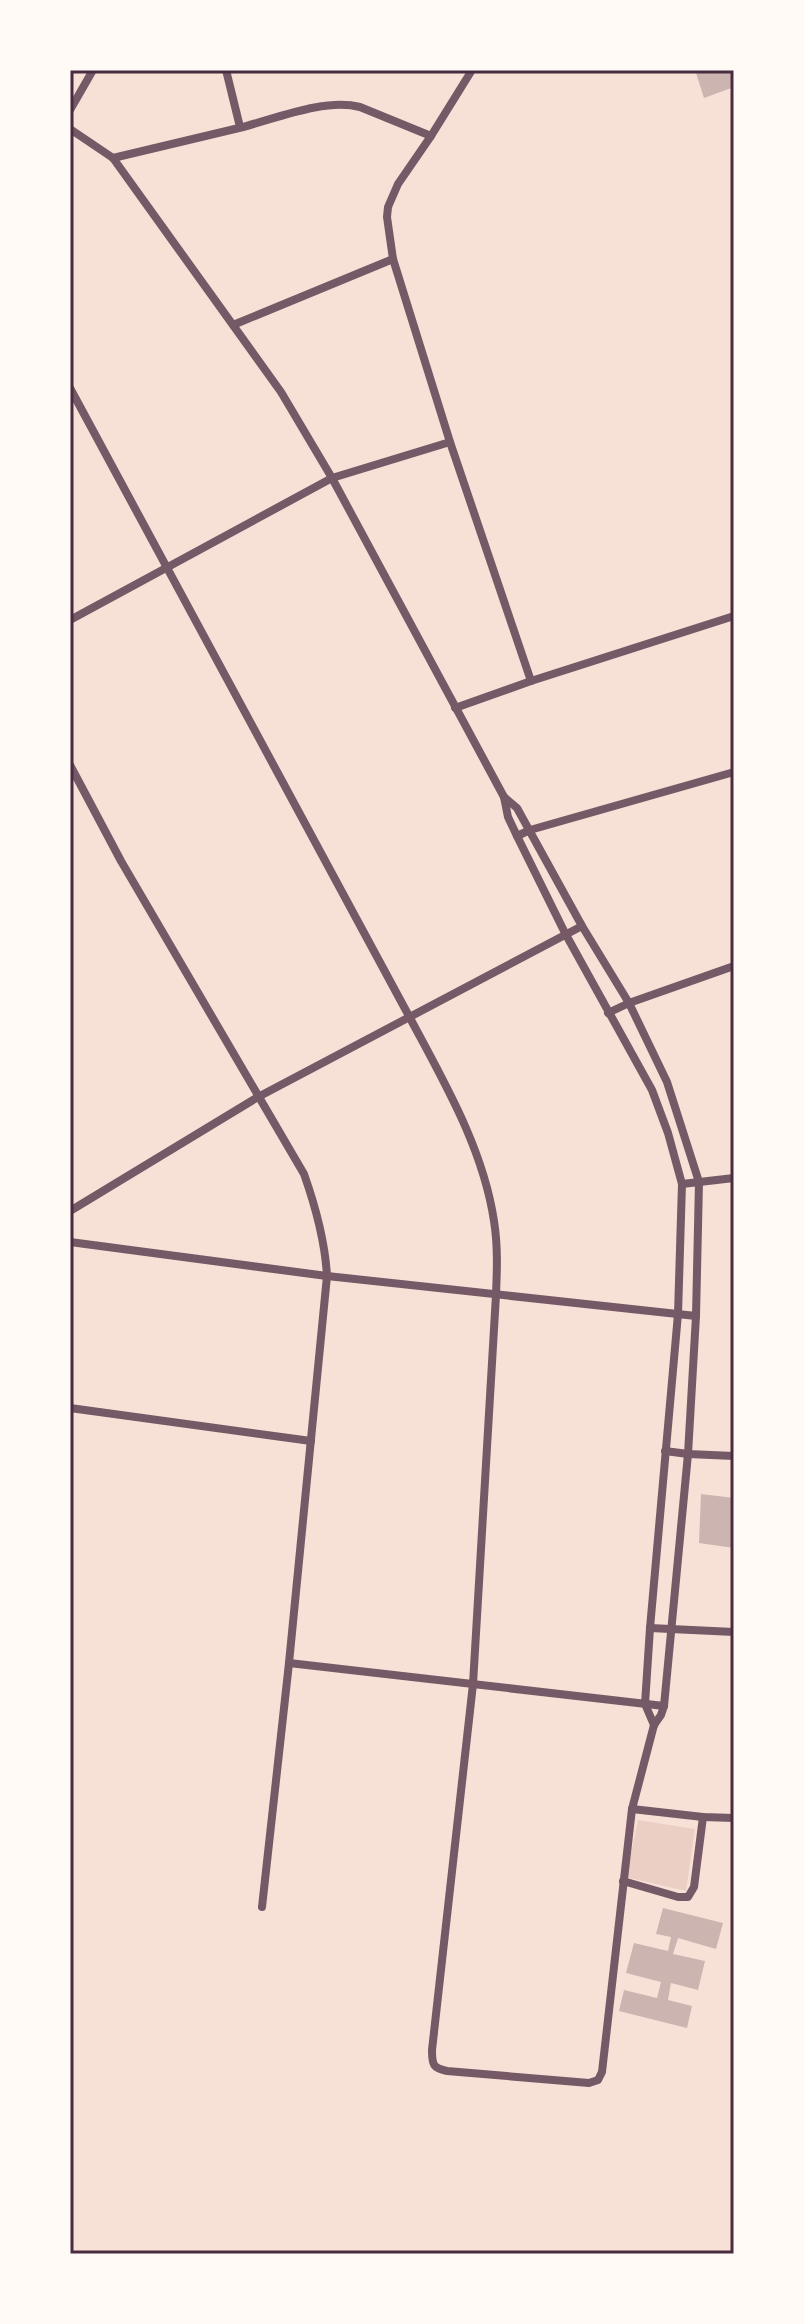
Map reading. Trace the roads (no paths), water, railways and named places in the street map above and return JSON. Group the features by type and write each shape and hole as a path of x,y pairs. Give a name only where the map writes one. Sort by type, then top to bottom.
{"street":[{"path":"70,110 93,70"},
{"path":"226,70 240,127"},
{"path":"472,70 398,184 387,217 393,259 450,442 531,681"},
{"path":"113,158 299,112 349,105 431,136"},
{"path":"70,129 113,158 281,392 332,478 504,797 508,817 517,836 565,933 652,1090 668,1133 682,1184 678,1314 645,1704 654,1725"},
{"path":"233,325 393,259"},
{"path":"70,388 410,1018 457,1108 480,1165 494,1220 496,1295 473,1684 432,2065 447,2071 589,2083 598,2080 602,2072 632,1809 654,1725 664,1706 688,1454 696,1316 699,1182 667,1082 629,1003 582,926 517,808 504,797"},
{"path":"70,620 332,478 450,442"},
{"path":"455,708 734,616"},
{"path":"70,765 121,861 304,1174 323,1238 327,1276 262,1907"},
{"path":"517,836 734,772"},
{"path":"70,1211 258,1097 582,926"},
{"path":"608,1013 734,966"},
{"path":"682,1184 734,1178"},
{"path":"70,1242 327,1276 696,1316"},
{"path":"70,1408 311,1441"},
{"path":"665,1451 734,1456"},
{"path":"650,1628 734,1632"},
{"path":"289,1663 664,1706"},
{"path":"632,1809 734,1818"},
{"path":"623,1881 688,1897 694,1887 703,1817"}]}
